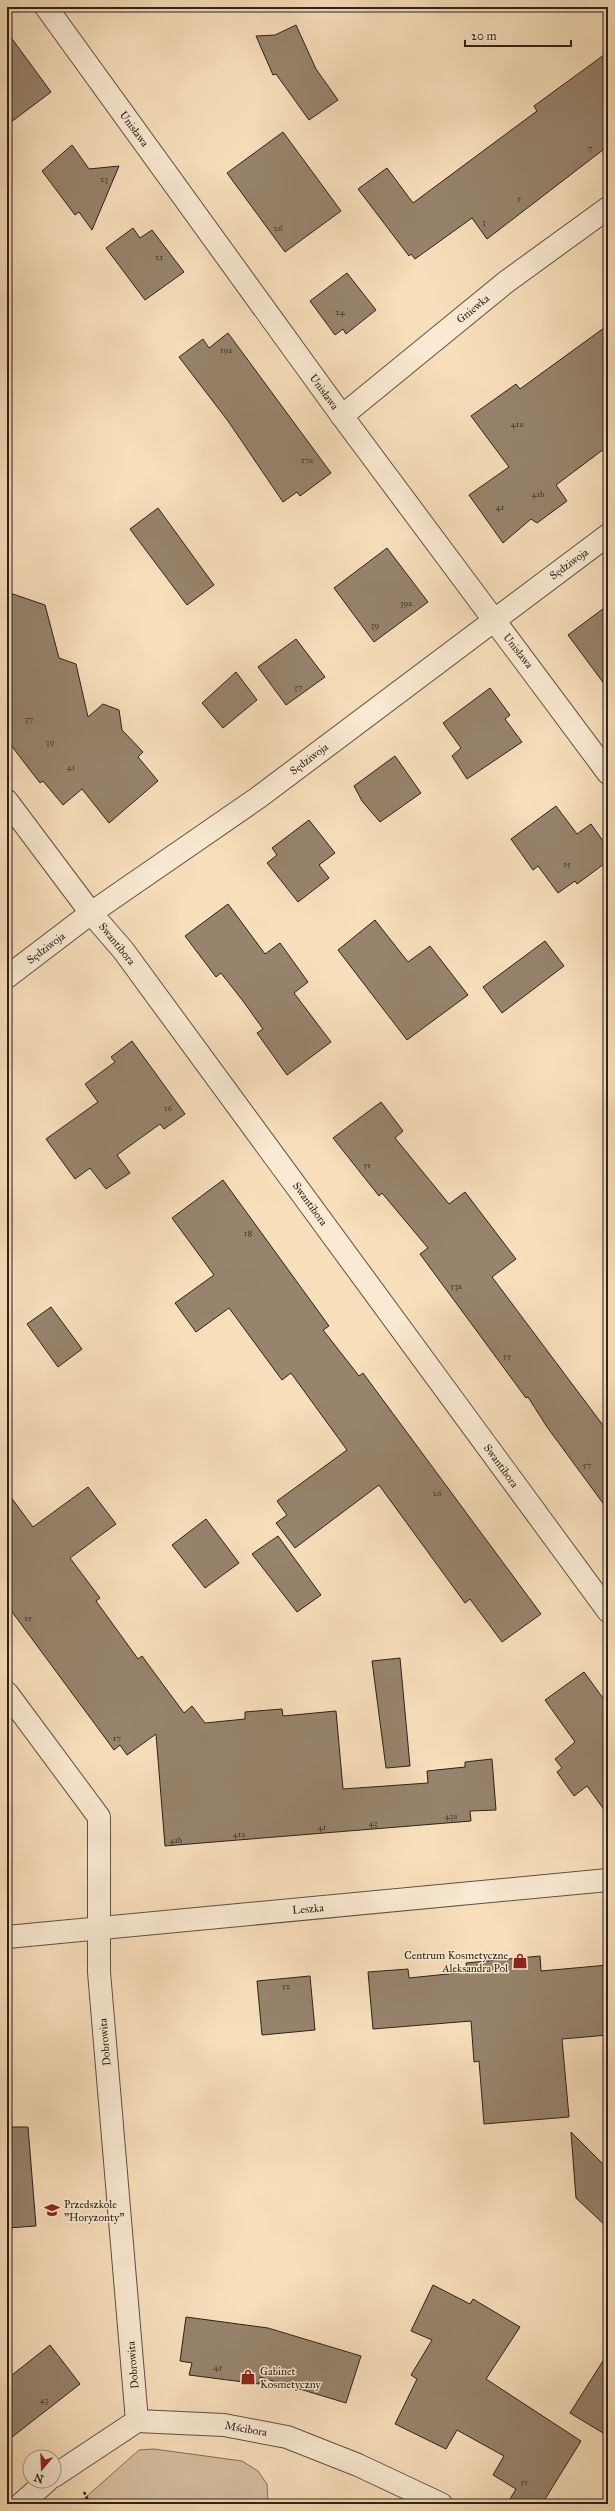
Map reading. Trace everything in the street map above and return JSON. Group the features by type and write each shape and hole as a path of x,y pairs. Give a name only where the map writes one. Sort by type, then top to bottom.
{"street":[{"name":"Unisława","path":"46,7 342,416 493,620 523,656 608,773"},
{"name":"Gniewka","path":"342,416 506,282 608,208"},
{"name":"Sędziwoja","path":"7,977 91,913 259,797 608,535"},
{"name":"Swantibora","path":"7,801 91,913 123,950 608,1611"},
{"name":"Dobrowita","path":"7,1693 99,1817 99,1972 137,2421"},
{"name":"Leszka","path":"7,1938 98,1928 608,1880"},
{"path":"62,2471 137,2421"},
{"name":"Mścibora","path":"137,2421 224,2425 287,2437 358,2465 441,2504"},
{"path":"21,2504 38,2489"}],"shaded area":[{"path":"154,2449 242,2461 258,2471 267,2484 268,2504 78,2504 139,2450"}],"building":[{"path":"296,25 316,69 338,100 309,120 276,74 273,75 256,36 275,35"},
{"path":"7,32 51,92 7,125"},
{"path":"608,52 608,146 487,239 472,218 415,259 411,254 409,256 358,189 387,168 413,203 537,111 534,106"},
{"path":"283,132 341,211 285,252 227,173"},
{"path":"72,145 89,169 119,166 92,230 79,212 75,215 42,171"},
{"path":"133,228 140,238 152,230 184,272 145,300 106,248"},
{"path":"347,273 376,310 346,334 343,329 335,335 310,301"},
{"path":"608,325 608,446 556,485 567,501 537,523 531,519 503,543 469,495 509,467 471,416 516,384 520,389"},
{"path":"228,333 331,473 300,496 297,492 283,502 228,421 179,357 203,339 209,348"},
{"path":"158,508 214,585 187,605 130,529"},
{"path":"387,548 428,602 374,642 334,588"},
{"path":"7,592 45,605 59,658 76,664 88,717 103,704 119,710 122,730 143,752 138,757 158,781 109,823 82,789 63,805 43,781 40,783 7,740"},
{"path":"608,605 608,689 568,635"},
{"path":"296,639 325,677 286,705 258,667"},
{"path":"236,672 257,700 223,728 202,703"},
{"path":"490,688 510,715 505,719 522,742 467,779 452,756 461,748 443,723"},
{"path":"395,756 421,793 380,822 362,801 354,786"},
{"path":"556,806 577,834 591,824 608,848 608,861 577,884 575,881 558,893 538,866 533,870 511,839"},
{"path":"309,820 335,853 319,865 329,878 298,902 267,863 277,855 272,848"},
{"path":"228,904 265,954 280,943 308,982 294,993 331,1042 287,1075 257,1033 263,1029 243,1001 221,973 216,977 185,936"},
{"path":"375,920 408,962 430,946 468,995 407,1040 338,950"},
{"path":"545,941 564,966 502,1013 483,987"},
{"path":"132,1041 185,1114 164,1129 160,1124 117,1155 130,1173 106,1189 90,1168 75,1179 46,1139 98,1102 85,1084 115,1062 111,1057"},
{"path":"381,1102 403,1131 395,1138 449,1204 465,1192 516,1259 492,1277 608,1432 608,1510 547,1427 528,1397 526,1398 420,1254 428,1248 382,1193 379,1196 333,1138"},
{"path":"223,1180 329,1326 323,1330 359,1376 363,1373 541,1614 502,1642 470,1599 465,1603 379,1485 295,1548 276,1523 287,1515 277,1501 347,1450 291,1373 282,1380 229,1308 196,1332 175,1303 214,1275 172,1218"},
{"path":"51,1307 82,1349 58,1367 27,1324"},
{"path":"88,1487 116,1524 70,1558 100,1598 96,1601 138,1659 142,1656 184,1713 192,1706 205,1723 245,1719 245,1712 282,1709 283,1716 336,1711 343,1789 428,1783 427,1771 465,1767 465,1762 492,1759 496,1810 470,1811 471,1821 165,1846 156,1734 127,1755 120,1745 114,1750 7,1605 7,1492 33,1527"},
{"path":"206,1519 239,1563 205,1588 172,1545"},
{"path":"278,1536 321,1595 297,1612 252,1554"},
{"path":"400,1658 410,1766 386,1768 372,1661"},
{"path":"584,1672 608,1705 608,1815 587,1786 574,1796 557,1772 562,1768 555,1759 575,1742 545,1700"},
{"path":"540,1956 541,1971 608,1965 608,2035 562,2039 569,2117 484,2124 479,2061 474,2062 471,2021 373,2029 368,1972 408,1969 409,1978 467,1972 466,1963"},
{"path":"310,1976 315,2030 262,2035 257,1981"},
{"path":"7,2127 28,2127 36,2226 7,2228"},
{"path":"571,2132 608,2169 608,2228 576,2198"},
{"path":"433,2285 470,2304 473,2299 520,2327 486,2379 581,2441 542,2504 507,2504 516,2489 493,2475 504,2456 457,2430 446,2449 395,2424 417,2379 411,2375 432,2340 411,2331"},
{"path":"186,2317 268,2328 361,2356 346,2403 260,2377 259,2384 189,2375 192,2363 180,2361"},
{"path":"50,2345 80,2384 7,2441 7,2379"},
{"path":"608,2353 608,2436 570,2413"}],"place":[{"name":"Centrum Kosmetyczne Aleksandra Pol","path":"520,1961"},
{"name":"Przedszkole \"Horyzonty\"","path":"52,2210"},
{"name":"Gabinet Kosmetyczny","path":"248,2377"}]}
